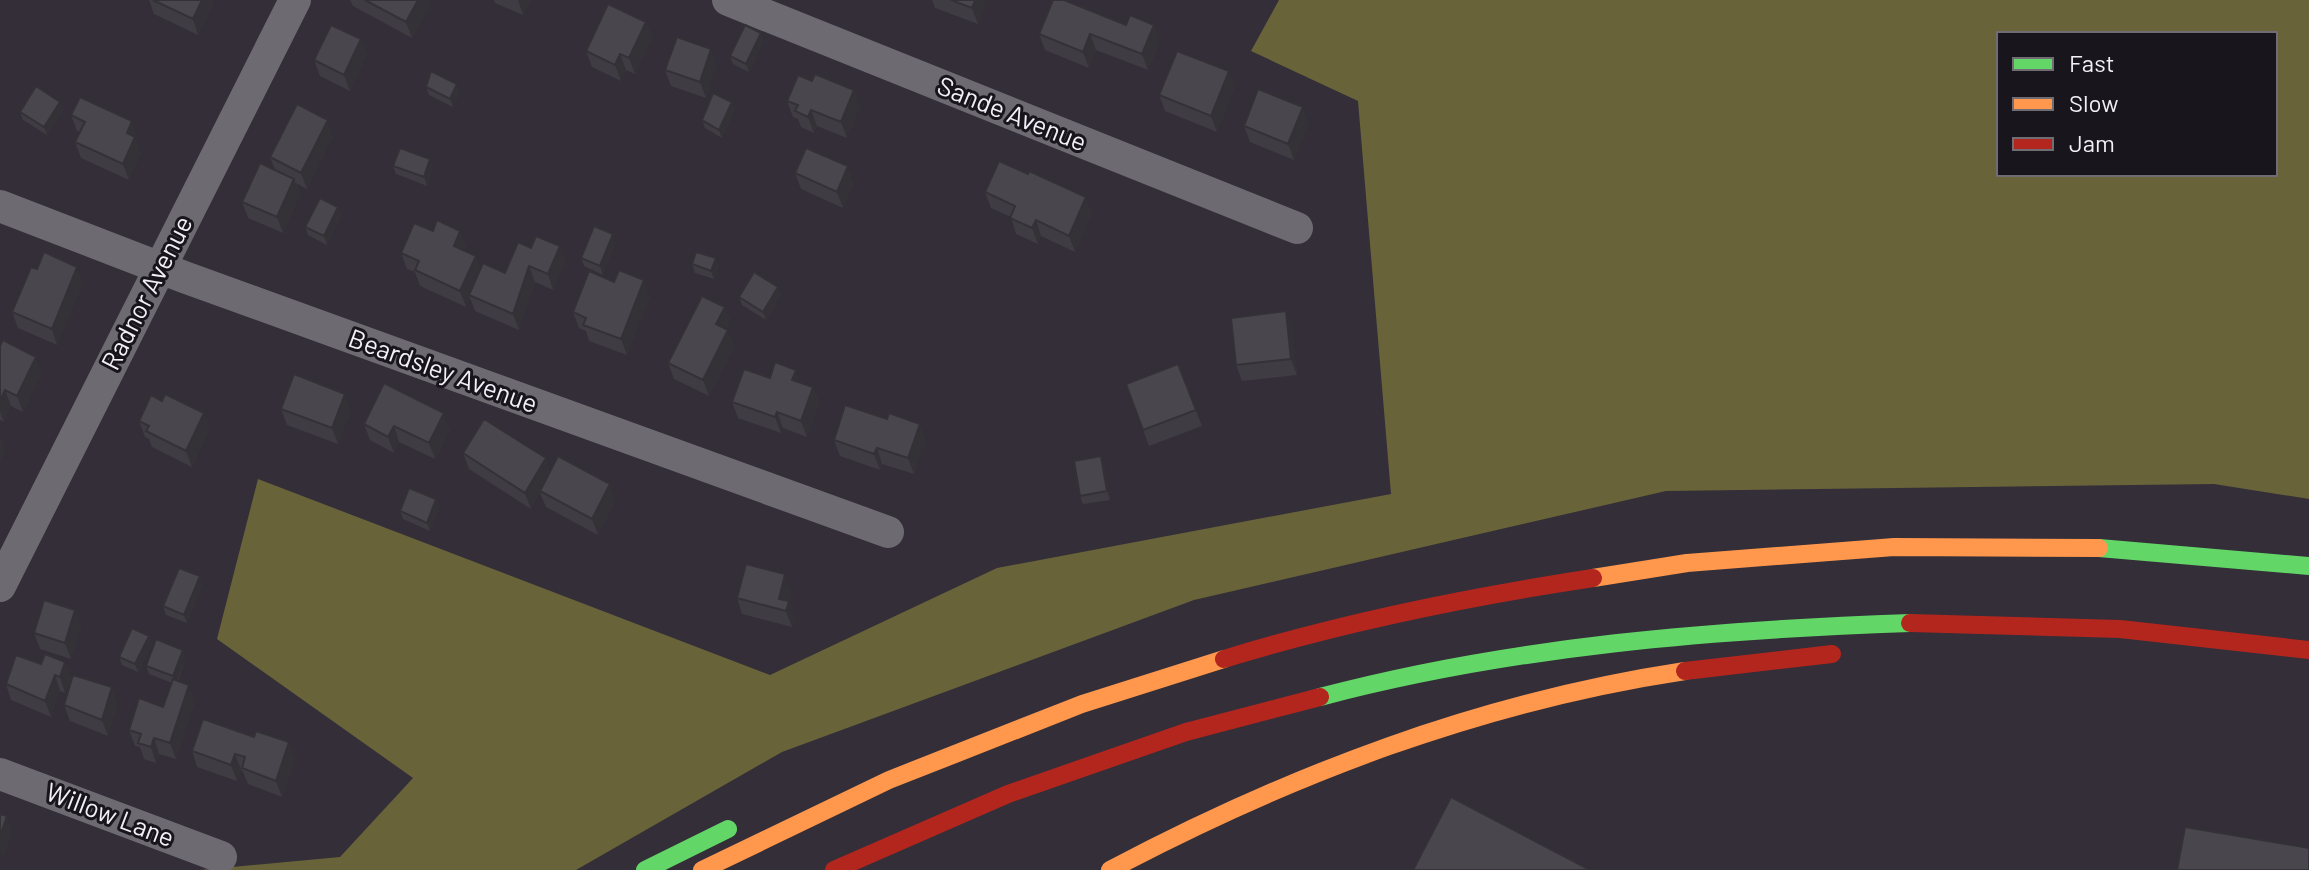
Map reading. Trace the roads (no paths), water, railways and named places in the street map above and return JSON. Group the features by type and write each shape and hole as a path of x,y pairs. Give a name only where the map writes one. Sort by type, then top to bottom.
{"highway":[{"path":"702,870 869,787 967,745 1073,705 1289,637 1497,591 1718,560 1958,547 2161,552 2309,566"},
{"path":"834,870 991,800 1092,761 1195,728 1297,700 1510,655 1725,630 1834,624 2050,625 2309,650"},
{"path":"2076,647 2265,644"},
{"path":"1110,870 1242,801 1387,743 1462,719 1615,679 1726,663 1856,652"},
{"path":"824,791 967,745"},
{"path":"645,870 744,822"}],"street":[{"name":"Radnor Avenue","path":"0,586 295,0"},
{"name":"Sande Avenue","path":"728,0 1297,228"},
{"name":"Beardsley Avenue","path":"0,206 160,268 888,532"},
{"name":"Willow Lane","path":"0,774 221,857"}]}
